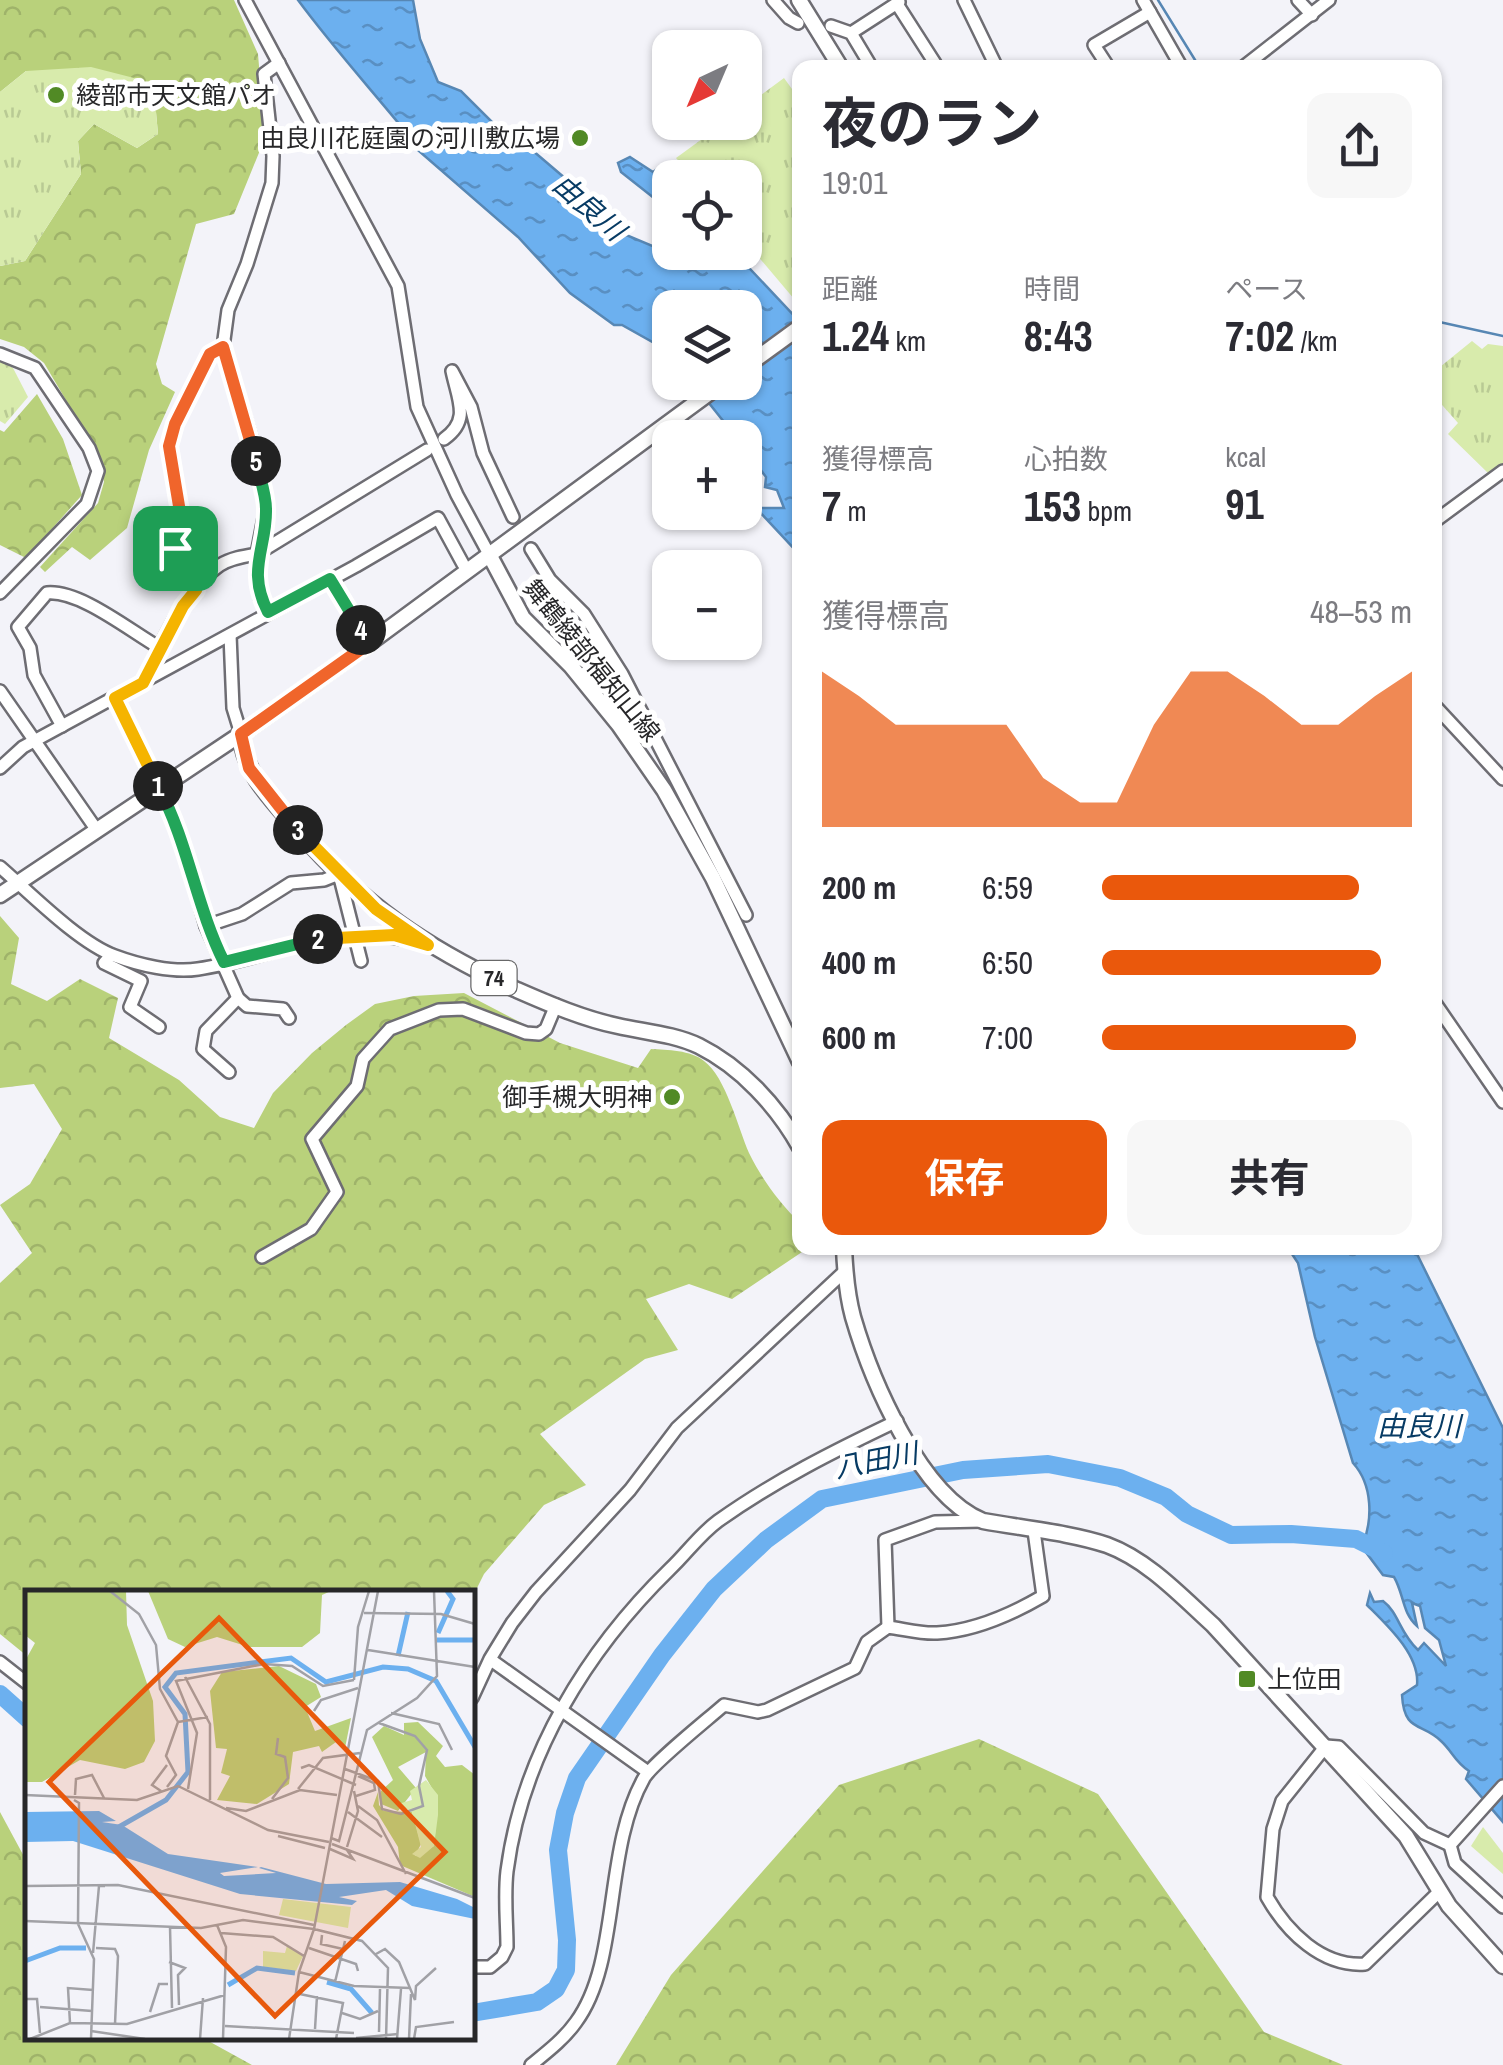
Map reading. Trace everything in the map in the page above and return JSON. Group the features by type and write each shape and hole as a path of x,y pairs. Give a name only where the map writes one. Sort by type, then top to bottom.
{"main road":[{"path":"799,0 836,60"},
{"path":"762,354 792,332"},
{"path":"0,895 241,734 699,400"},
{"name":"舞鶴綾部福知山線","path":"490,556 523,618 571,666 664,790 713,878 792,1045"},
{"name":"74","path":"241,734 249,768 267,794 376,909 428,945 518,990 596,1021 680,1040 732,1065 766,1099 792,1136"},
{"path":"844,1255 852,1314 867,1359 930,1480 977,1518 1108,1546 1147,1568 1213,1625 1326,1746 1406,1836 1440,1891 1499,1954"}],"street":[{"path":"245,0 398,286 417,407 457,496 490,556"},
{"path":"774,0 789,18 798,22"},
{"path":"964,0 994,60"},
{"path":"1143,0 1177,60"},
{"path":"1298,0 1312,15"},
{"path":"1253,60 1329,0"},
{"path":"850,33 900,2 933,60"},
{"path":"1104,60 1094,45 1150,12"},
{"path":"830,26 850,33 867,60"},
{"path":"268,612 260,597 257,554 266,508 223,347 228,310 272,184 273,156 264,74 279,63"},
{"path":"196,590 175,560 181,518 169,446 175,424 210,354 223,347"},
{"path":"0,354 35,368 89,448 98,471 87,504 0,593"},
{"path":"444,439 458,430 462,417 452,371 471,407 483,453 513,517"},
{"path":"143,683 196,590 218,566 257,554 428,450"},
{"path":"1442,516 1503,471"},
{"path":"0,768 23,746 438,518 463,564"},
{"path":"531,549 550,580 584,614 600,638 687,796 746,915"},
{"path":"330,579 368,644"},
{"path":"62,726 34,675 30,648 18,627 47,593 90,602 160,648"},
{"path":"230,635 233,708 241,734"},
{"path":"600,638 608,687 620,707 619,725"},
{"path":"0,691 96,829"},
{"path":"115,698 159,788 186,856 206,926 238,998 247,1006 283,1009 289,1018"},
{"path":"1442,714 1503,779"},
{"path":"0,868 111,955 144,965 195,970 312,939 354,936 394,935 428,945"},
{"path":"206,926 242,914 291,883 324,880 339,874 361,961"},
{"path":"111,955 104,963 141,981 130,1007 160,1027"},
{"path":"228,1072 203,1048 206,1032 238,998"},
{"path":"262,1257 311,1229 337,1192 312,1140 357,1086 363,1059 390,1029 438,1010 463,1009 526,1033 539,1034 546,1029 556,1005"},
{"path":"1442,1013 1503,1102"},
{"path":"475,1692 512,1622 630,1490 688,1414 845,1271"},
{"path":"475,1967 490,1968 507,1948 506,1876 520,1803 562,1711 608,1636 699,1536 808,1465 897,1420"},
{"path":"888,1627 886,1540 935,1522 977,1518"},
{"path":"532,2065 576,2023 588,2002 603,1949 620,1840 648,1772 724,1705 758,1712 767,1710 855,1668 867,1642 888,1627 933,1634 946,1632 1017,1611 1044,1596 1034,1530"},
{"path":"491,1660 648,1772"},
{"path":"0,1662 25,1682"},
{"path":"1440,1891 1365,1964 1334,1962 1316,1951 1266,1897 1273,1829 1288,1790 1326,1746 1339,1747 1424,1833 1454,1840"},
{"path":"1503,1786 1454,1840 1455,1863 1503,1906"}],"green space":[{"path":"0,0 234,0 258,54 265,138 234,214 196,224 156,364 162,384 175,392 149,450 127,528 90,560 72,547 45,572 40,567 98,503 104,482 99,456 44,363 24,347 0,339 0,266 25,261 81,174 78,141 94,124 137,148 158,134 156,112 26,71 0,92"},
{"path":"91,67 138,79 156,112 158,134 137,148 94,124 78,141 81,174 25,261 0,266 0,92 26,71"},
{"path":"784,78 792,89 792,297 762,261 762,160 676,158 701,140 762,140 762,94"},
{"path":"1472,341 1482,349 1488,344 1503,346 1503,464 1489,474 1448,434 1458,423 1442,405 1442,365"},
{"path":"0,360 13,368 28,397 5,424 0,421"},
{"path":"37,394 63,439 82,495 26,558 0,545 0,430 4,432"},
{"path":"0,916 19,938 11,984 47,1001 80,979 118,998 109,1038 179,1080 220,1117 254,1128 273,1093 312,1053 375,1004 414,996 464,993 560,1043 638,1068 651,1049 679,1051 704,1061 719,1079 754,1163 792,1214 792,1255 798,1255 732,1299 689,1284 646,1299 678,1350 645,1359 540,1434 586,1485 544,1505 484,1574 475,1592 25,1590 25,1654 0,1634 0,1283 32,1253 0,1205 30,1184 62,1129 34,1084 0,1088"},
{"path":"979,1739 1098,1794 1264,2032 1343,2065 616,2065 671,1975 839,1785"},
{"path":"0,1812 25,1858 25,2040 207,2040 252,2065 0,2065"},
{"path":"1483,1827 1503,1853 1503,1874 1471,1846"}],"water":[{"name":"由良川","path":"298,0 413,0 420,39 438,82 461,91 502,132 525,144 573,185 607,227 652,246 652,270 751,270 792,314 792,546 762,514 762,508 784,508 777,490 765,487 762,420 722,420 707,400 762,400 762,290 652,290 652,342 622,325 614,325 570,293 518,237 404,138 405,131"},
{"path":"630,157 652,171 652,196 621,172 618,163"},
{"name":"由良川","path":"1293,1255 1417,1255 1503,1428 1503,1822 1466,1779 1469,1771 1441,1741 1406,1716 1402,1695 1417,1685 1417,1674 1401,1641 1367,1605 1370,1593 1374,1602 1383,1601 1388,1606 1418,1650 1424,1643 1446,1666 1439,1640 1425,1628 1420,1606 1412,1603 1417,1626 1408,1615 1394,1577 1383,1575 1362,1547 1368,1526 1368,1492 1353,1463 1315,1337 1298,1263"}],"waterway":[{"path":"1158,0 1195,60"},
{"path":"1442,323 1503,336"},
{"name":"八田川","path":"475,2012 537,2002 556,1989 566,1970 567,1940 558,1850 577,1778 662,1655 714,1589 766,1540 822,1499 963,1470 1048,1464 1120,1478 1166,1497 1187,1514 1231,1535 1356,1539 1384,1553"},
{"name":"八田川","path":"0,1694 25,1716"}],"place":[{"name":"綾部市天文館パオ","path":"56,95"},
{"name":"由良川花庭園の河川敷広場","path":"580,138"},
{"name":"御手槻大明神","path":"672,1097"},
{"name":"上位田","path":"1247,1679"}],"route":[{"path":"223,347 266,508 257,554 260,597 268,612 330,579 368,644 241,734 242,748 249,768 267,794 304,837 376,909 428,945 394,935 312,939 224,962 206,926 164,796 115,698 143,683 183,606 196,590 175,560 175,548 181,518 169,446 175,424 210,354 223,347"}]}
